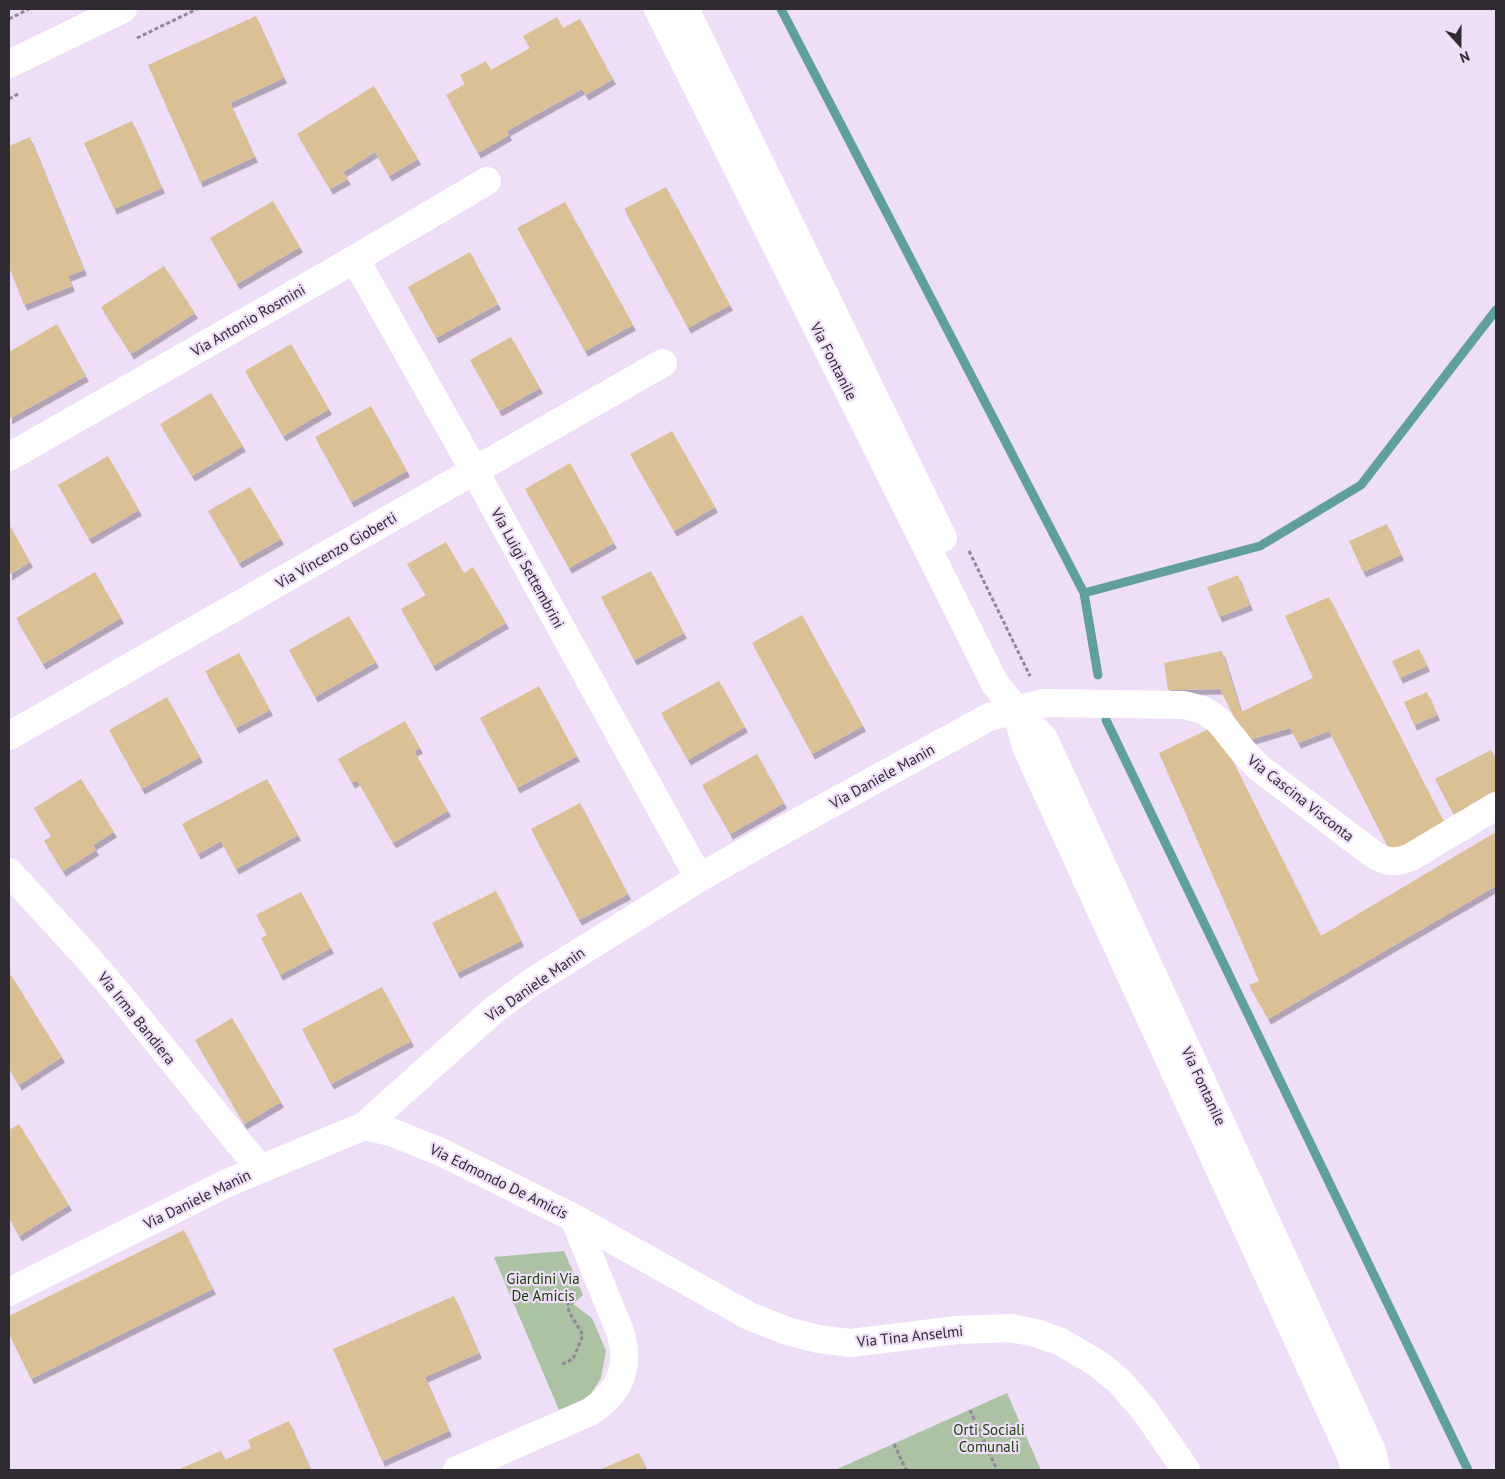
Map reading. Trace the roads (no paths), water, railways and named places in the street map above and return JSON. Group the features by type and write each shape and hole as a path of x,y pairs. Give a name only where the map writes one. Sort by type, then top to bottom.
{"street":[{"path":"9,46 85,9"},
{"path":"9,64 122,9"},
{"name":"Via Fontanile","path":"658,9 995,684 1044,739 1372,1450 1376,1470"},
{"name":"Via Fontanile","path":"685,9 1011,676 1016,709 1026,747 1352,1458 1355,1470"},
{"name":"Via Antonio Rosmini","path":"9,457 355,259 487,181"},
{"name":"Via Luigi Settembrini","path":"355,259 474,470 699,878"},
{"name":"Via Vincenzo Gioberti","path":"9,736 663,363"},
{"name":"Via Cascina Visconta","path":"1016,709 1042,703 1184,705 1204,710 1219,721 1258,767 1378,858 1391,862 1411,857 1496,806"},
{"name":"Via Daniele Manin","path":"9,1292 225,1184 364,1126 495,1009 532,982 699,878 787,828 989,717 1016,709"},
{"name":"Via Irma Bandiera","path":"9,872 126,1003 260,1169"},
{"name":"Via Edmondo De Amicis","path":"364,1126 391,1132 422,1143 574,1218 621,1334 624,1364 620,1379 613,1392 603,1404 590,1412 457,1470"},
{"name":"Via Tina Anselmi","path":"574,1218 757,1320 787,1331 818,1339 851,1343 948,1331 997,1328 1023,1330 1059,1342 1097,1364 1120,1382 1145,1411 1186,1470"}],"waterway":[{"path":"781,9 1084,593 1098,675"},
{"path":"1084,593 1260,546 1361,485 1496,310"},
{"path":"1106,720 1468,1470"}],"park label":[{"name":"Giardini Via De Amicis","path":"543,1286"},
{"name":"Orti Sociali Comunali","path":"989,1438"}]}
